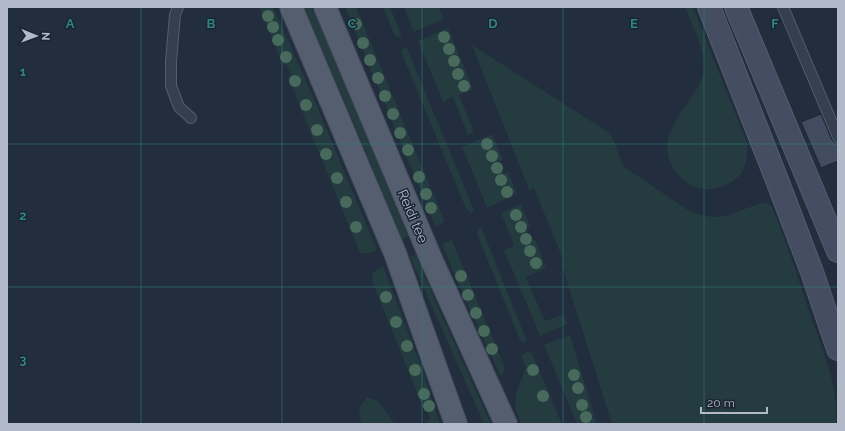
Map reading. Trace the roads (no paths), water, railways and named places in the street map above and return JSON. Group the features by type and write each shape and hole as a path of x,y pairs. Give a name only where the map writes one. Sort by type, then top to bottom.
{"main road":[{"path":"291,7 395,253 456,424"},
{"name":"Reidi tee","path":"325,7 432,261 506,424"}],"street":[{"path":"709,7 812,272 838,349"},
{"path":"736,7 838,251"},
{"path":"777,180 792,178 810,184"}],"lane":[{"path":"178,7 175,15 173,30 171,86 179,107 191,118"},
{"path":"783,7 838,137"}]}
